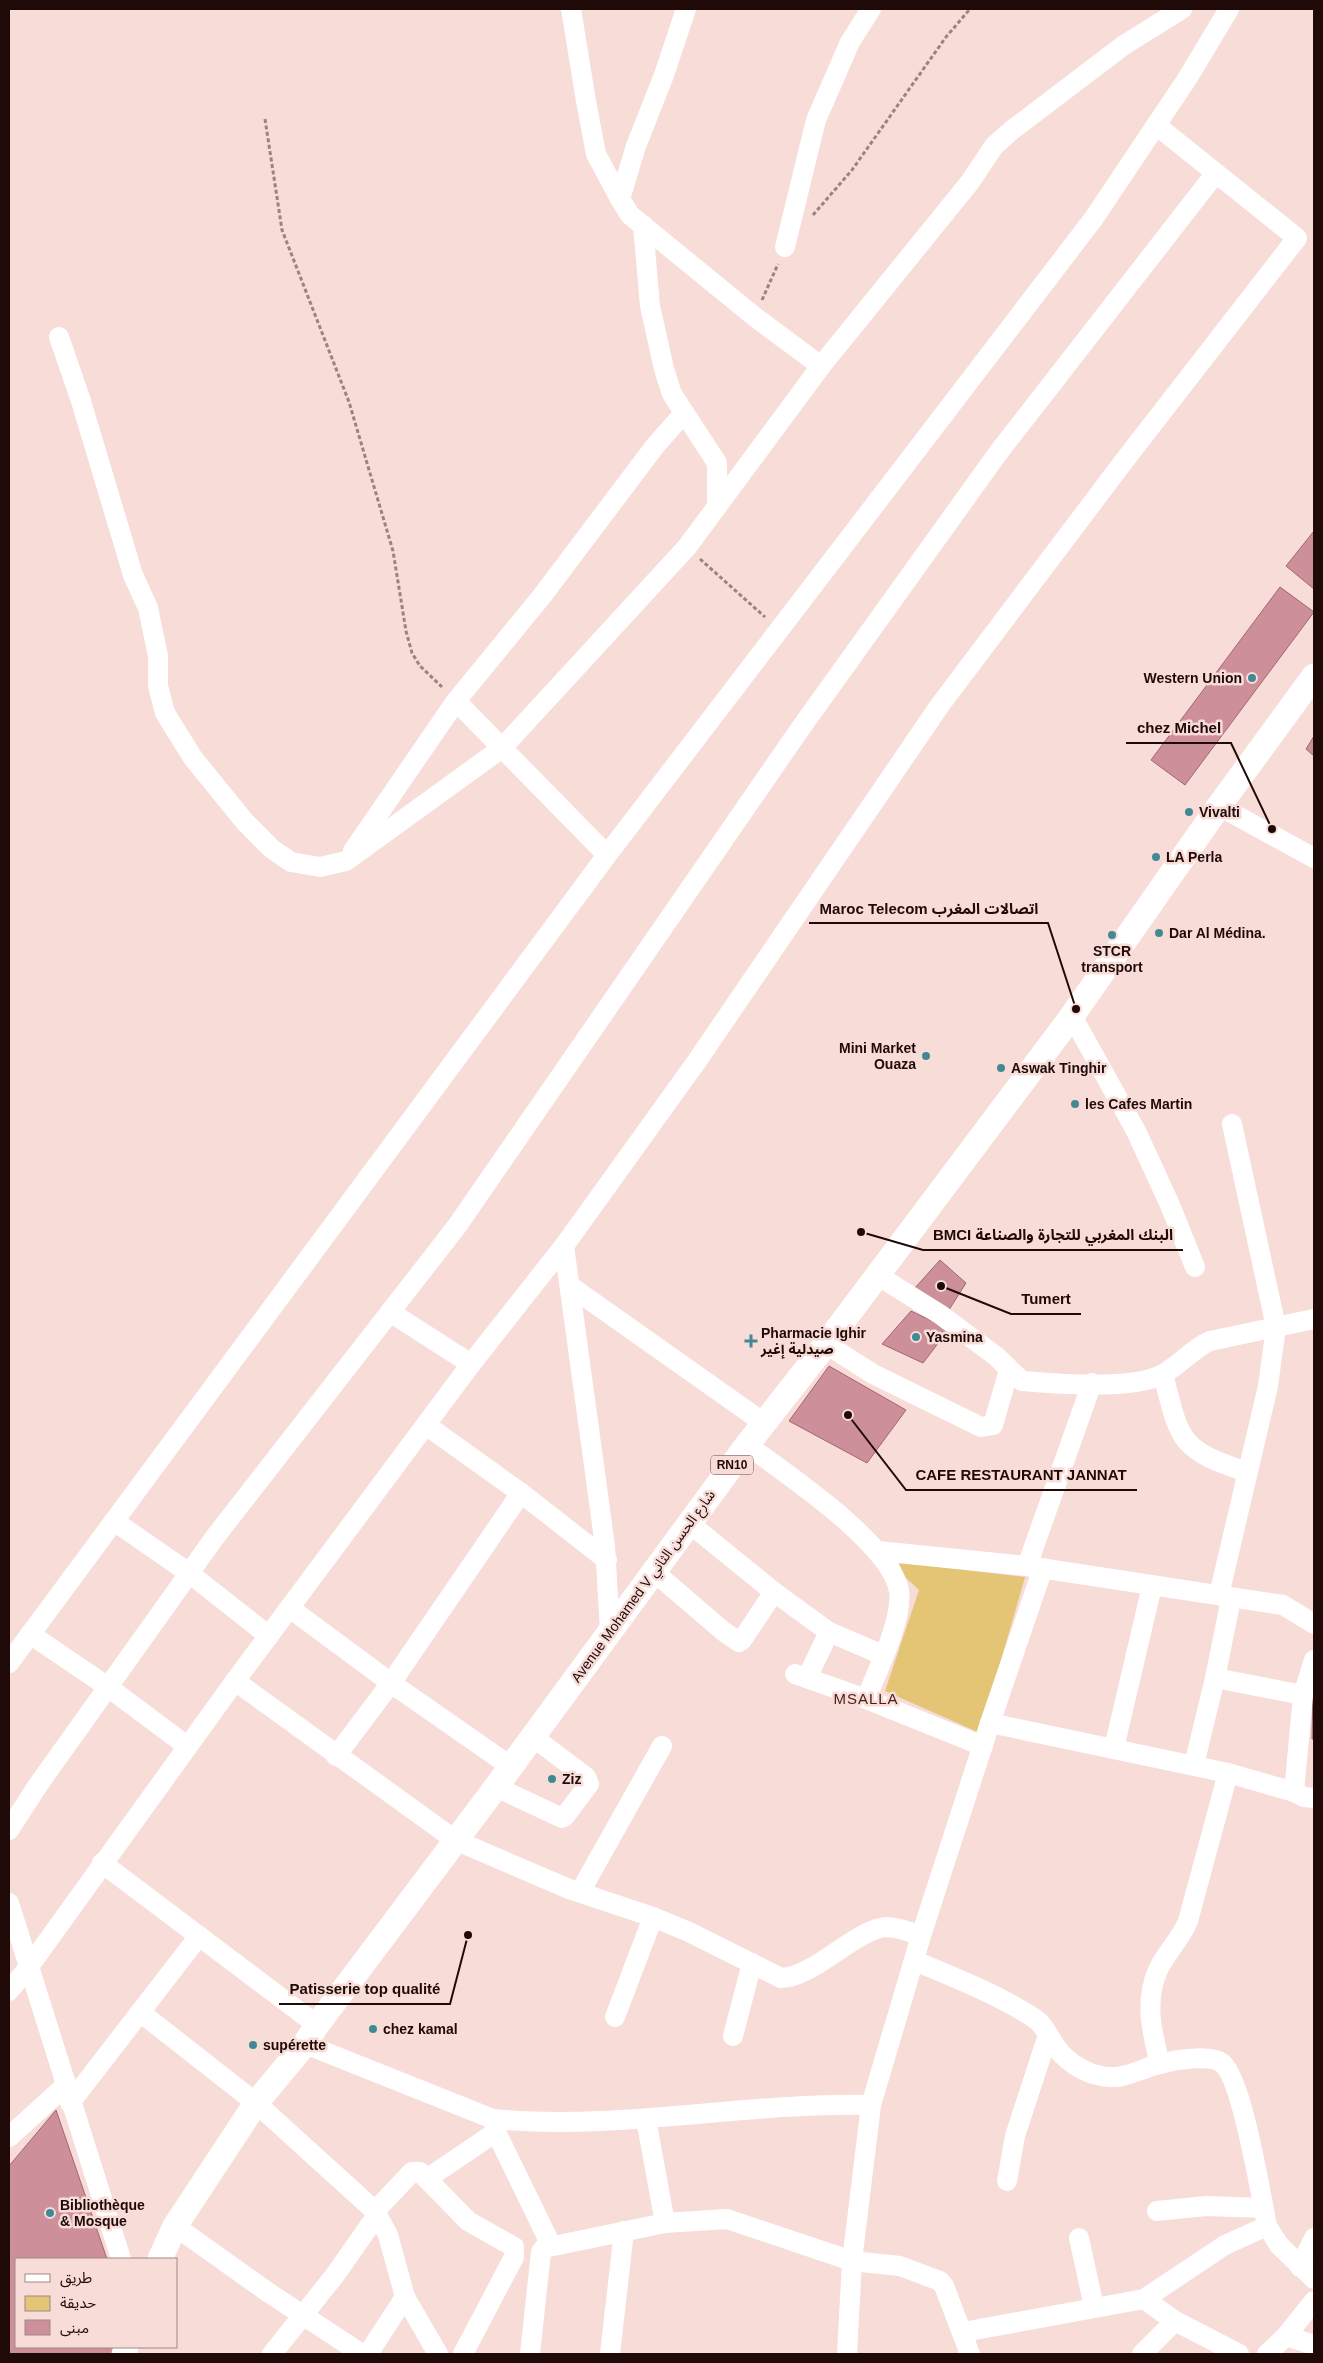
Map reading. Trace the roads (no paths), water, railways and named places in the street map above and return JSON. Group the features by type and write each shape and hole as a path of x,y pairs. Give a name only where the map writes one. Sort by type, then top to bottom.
{"main road":[{"name":"Avenue Mohamed V شارع الحسن الثاني","path":"160,2258 175,2226 256,2103 311,2034 496,1787 747,1444 826,1344 1072,1016 1219,806 1314,676"}],"street":[{"path":"572,9 596,154 624,208 755,317 821,366"},
{"path":"620,199 630,162 664,75 686,9"},
{"path":"785,247 816,120 850,42 872,9"},
{"path":"9,1663 606,855 1094,218 1187,79 1228,9"},
{"path":"59,337 81,401 133,575 148,608 158,656 158,686 165,712 193,758 245,822 272,849 291,862 320,867 346,861 502,748 687,547 821,366 970,182 994,146 1124,44 1169,12"},
{"path":"9,1991 28,1968 234,1681 472,1364 564,1246 697,1061 940,705 1130,453 1297,238 1156,125"},
{"path":"9,1830 38,1785 215,1537 457,1226 800,729 998,453 1215,174"},
{"path":"643,225 653,328 672,394 717,463 717,505"},
{"path":"346,861 456,701 561,572 655,446 684,413"},
{"path":"456,701 606,855"},
{"path":"1219,806 1314,858"},
{"path":"1072,1016 1136,1132 1170,1205 1195,1267"},
{"path":"1194,1765 1215,1678 1225,1597 1248,1472 1268,1386 1276,1326 1232,1124"},
{"path":"564,1246 606,1560 610,1631"},
{"path":"877,1276 941,1315 997,1357 1022,1381 1092,1383 1148,1381 1163,1374 1200,1345 1276,1326 1314,1319"},
{"path":"570,1286 764,1423"},
{"path":"390,1312 472,1364"},
{"path":"826,1344 873,1374 982,1427 993,1425 1010,1370"},
{"path":"1163,1374 1176,1424 1187,1444 1211,1460 1248,1472"},
{"path":"847,2354 852,2261 871,2105 921,1936 983,1746 1035,1567 1092,1383"},
{"path":"426,1425 521,1493 606,1560"},
{"path":"747,1444 823,1501 878,1551 894,1576 899,1590 898,1618 866,1699"},
{"path":"336,1756 391,1683 521,1493"},
{"path":"114,1521 189,1573 269,1636"},
{"path":"689,1523 774,1592 829,1632 883,1654"},
{"path":"878,1551 1035,1567 1282,1605 1314,1624"},
{"path":"653,1571 722,1631 738,1642 742,1640 774,1592"},
{"path":"1114,1748 1152,1586"},
{"path":"290,1608 391,1683 510,1766"},
{"path":"829,1632 801,1676 866,1699 983,1746"},
{"path":"30,1634 108,1687 187,1746"},
{"path":"1294,1792 1303,1695 1314,1660"},
{"path":"1215,1678 1303,1695"},
{"path":"234,1681 455,1840 580,1892 653,1917 689,1932 782,1978 788,1978 877,1929 895,1928 921,1936"},
{"path":"990,1723 1194,1765 1294,1792 1304,1797 1314,1798"},
{"path":"496,1787 562,1818 566,1816 589,1784 586,1777 533,1737"},
{"path":"580,1892 662,1746"},
{"path":"1160,2064 1149,2012 1153,1986 1158,1970 1188,1921 1228,1773"},
{"path":"102,1863 199,1936 311,2034 495,2126 551,2245"},
{"path":"9,1903 121,2258"},
{"path":"615,2017 653,1917"},
{"path":"9,2137 68,2095 140,2012 199,1936"},
{"path":"915,1961 975,1986 1036,2020 1060,2052 1071,2062 1097,2075 1121,2079 1160,2064 1209,2057 1221,2062 1230,2071 1243,2113 1265,2217 1275,2240 1307,2273"},
{"path":"733,2036 752,1964"},
{"path":"140,2012 256,2103 376,2213 388,2235 406,2297 438,2354"},
{"path":"1007,2181 1015,2136 1048,2035"},
{"path":"428,2178 495,2126 524,2122 646,2119 821,2104 871,2105"},
{"path":"646,2119 665,2223"},
{"path":"272,2354 334,2275 376,2213 412,2172 420,2172 428,2178 468,2221 514,2247 514,2256 463,2354"},
{"path":"1157,2211 1206,2206 1265,2217"},
{"path":"963,2332 1144,2299 1265,2217"},
{"path":"530,2354 541,2252 544,2248 551,2245 665,2223 727,2219 852,2261 900,2266 940,2281 944,2286 963,2332 970,2354"},
{"path":"175,2226 362,2354"},
{"path":"610,2354 624,2231"},
{"path":"1079,2238 1094,2307"},
{"path":"1307,2273 1314,2238"},
{"path":"368,2354 406,2297"},
{"path":"1144,2299 1175,2321 1239,2354"},
{"path":"1267,2354 1286,2336 1314,2301"},
{"path":"1142,2354 1175,2321"},
{"path":"1286,2336 1314,2345"}],"place":[{"name":"Western Union","path":"1252,678"},
{"name":"Vivalti","path":"1189,812"},
{"name":"chez Michel","path":"1272,829"},
{"name":"LA Perla","path":"1156,857"},
{"name":"Dar Al Médina.","path":"1159,933"},
{"name":"STCR transport","path":"1112,935"},
{"name":"Maroc Telecom اتصالات المغرب","path":"1076,1009"},
{"name":"Mini Market Ouaza","path":"926,1056"},
{"name":"Aswak Tinghir","path":"1001,1068"},
{"name":"les Cafes Martin","path":"1075,1104"},
{"name":"BMCI البنك المغربي للتجارة والصناعة","path":"861,1232"},
{"name":"Tumert","path":"941,1286"},
{"name":"Yasmina","path":"916,1337"},
{"name":"Pharmacie Ighir صيدلية إغير","path":"751,1341"},
{"name":"CAFE RESTAURANT JANNAT","path":"848,1415"},
{"name":"Ziz","path":"552,1779"},
{"name":"Patisserie top qualité","path":"468,1935"},
{"name":"chez kamal","path":"373,2029"},
{"name":"supérette","path":"253,2045"},
{"name":"Bibliothèque & Mosque","path":"50,2213"}],"district":[{"name":"MSALLA","path":"866,1699"}]}
